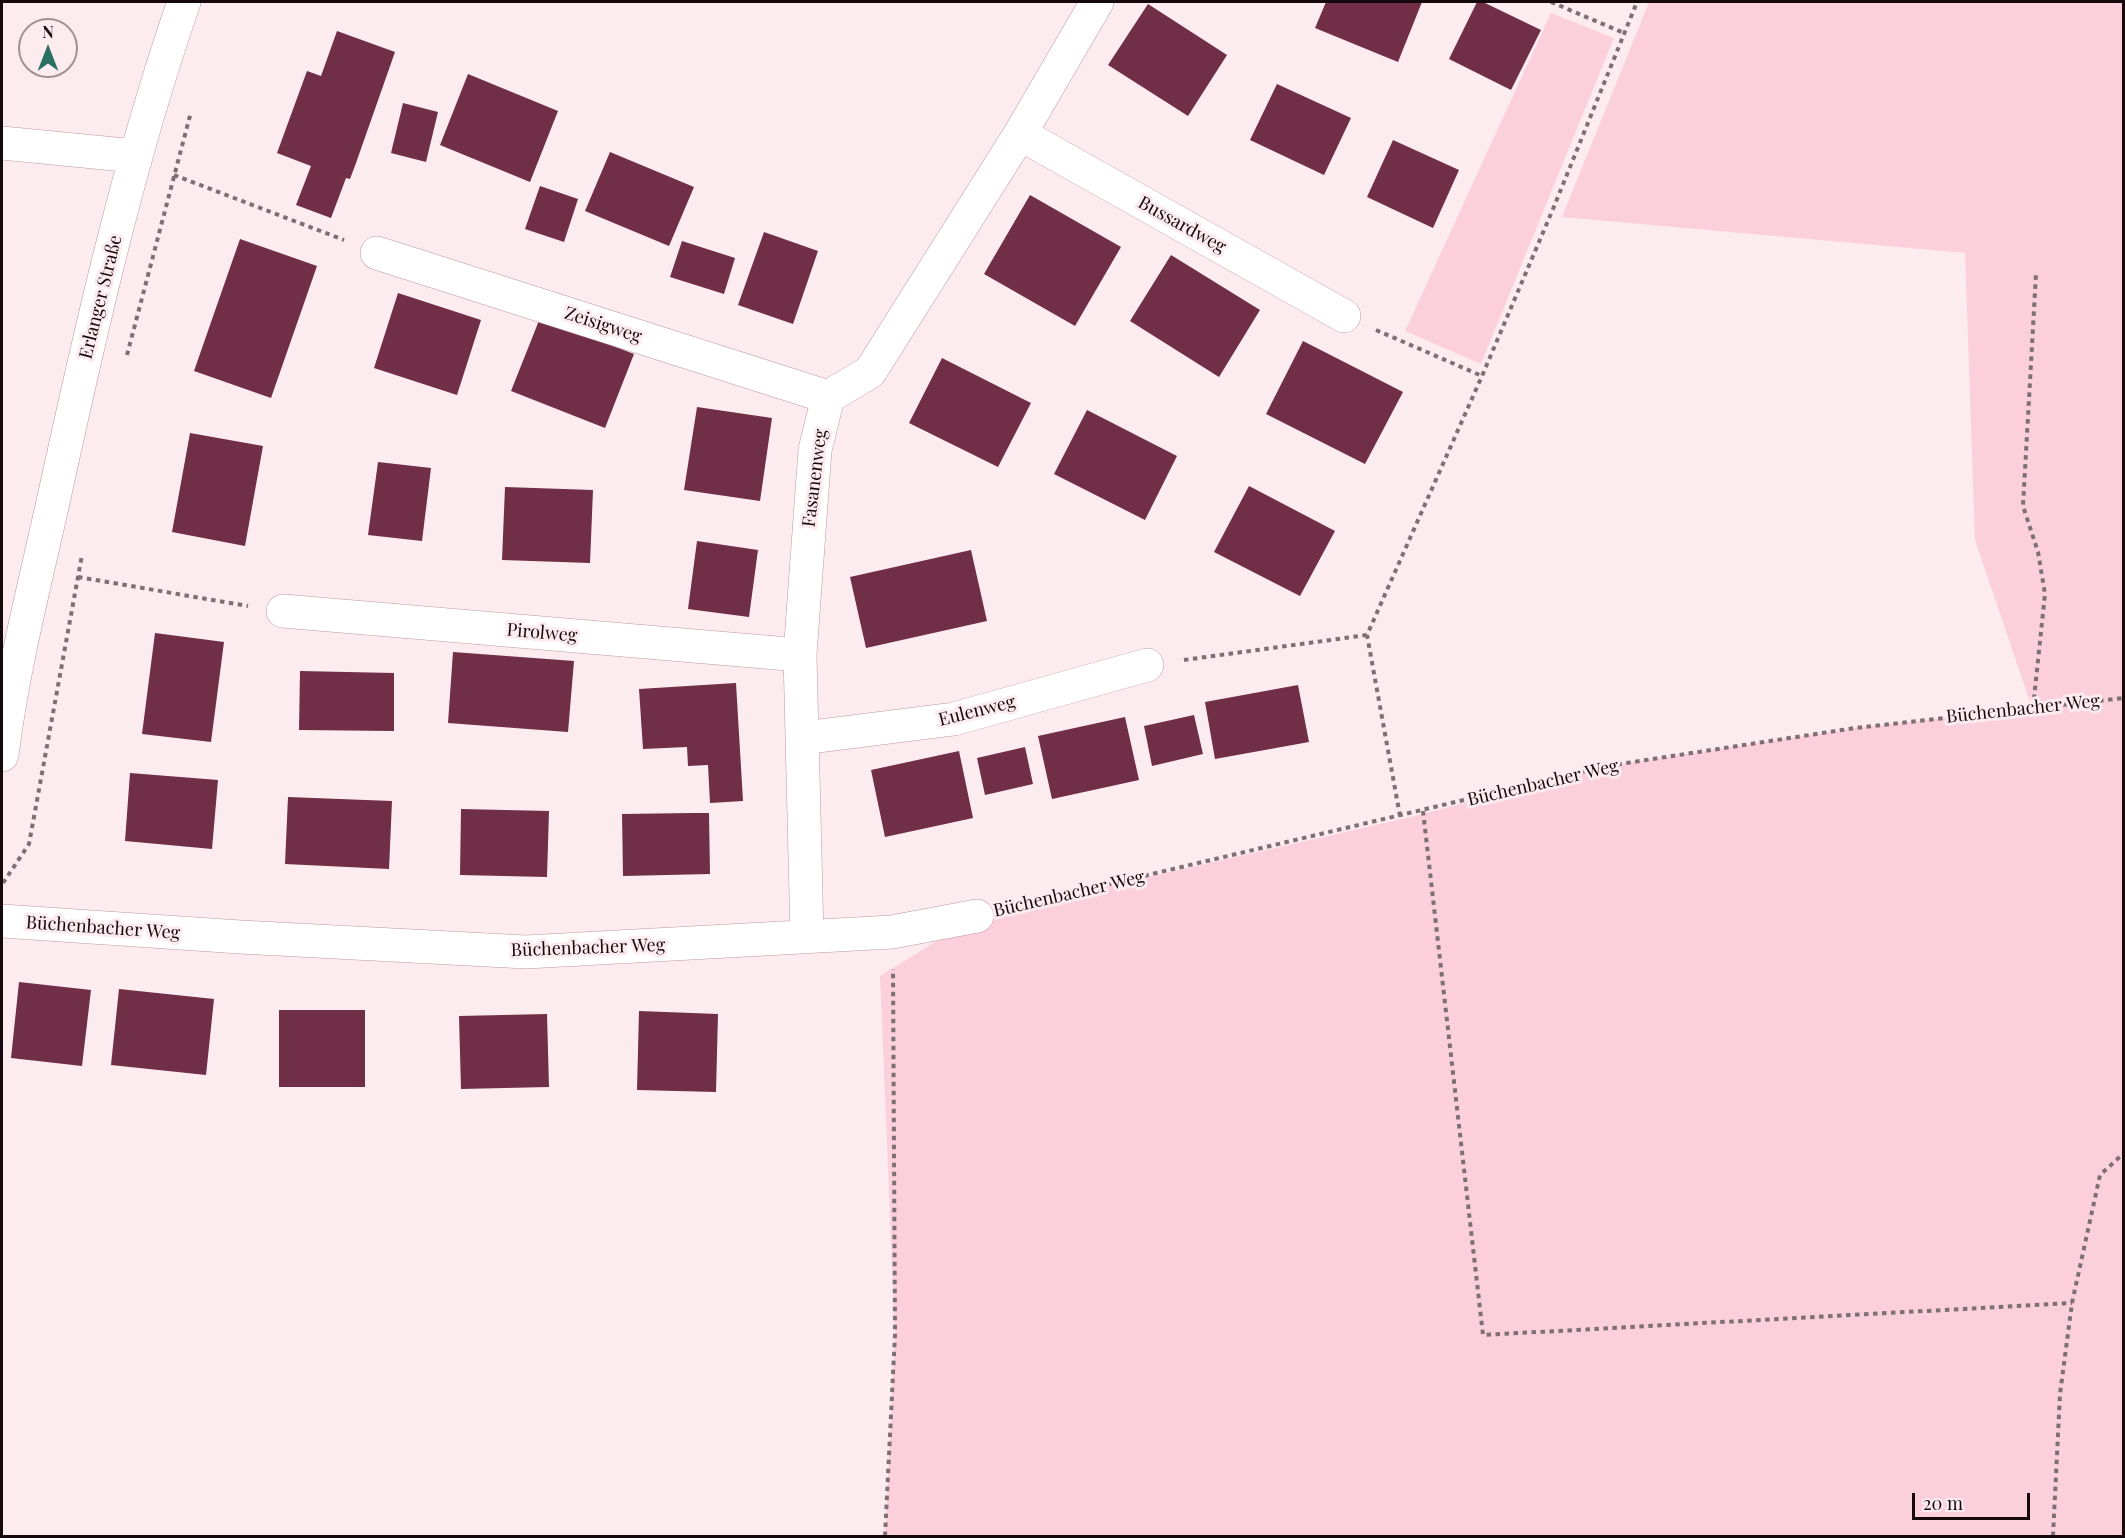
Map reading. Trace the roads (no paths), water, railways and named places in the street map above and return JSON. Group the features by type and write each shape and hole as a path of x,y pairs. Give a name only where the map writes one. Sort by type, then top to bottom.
{"street":[{"name":"Erlanger Straße","path":"2,755 31,596 71,420 135,156 166,51 184,2"},
{"path":"828,396 870,372 1020,134 1096,2"},
{"name":"Bussardweg","path":"1020,134 1344,316"},
{"path":"2,143 135,156"},
{"name":"Zeisigweg","path":"377,253 828,396"},
{"name":"Fasanenweg","path":"807,936 800,656 815,450 828,396"},
{"path":"2,627 31,596"},
{"name":"Pirolweg","path":"284,611 800,656"},
{"name":"Eulenweg","path":"803,738 954,719 1147,665"},
{"name":"Büchenbacher Weg","path":"2,921 240,938 526,952 892,932 977,916"}]}
